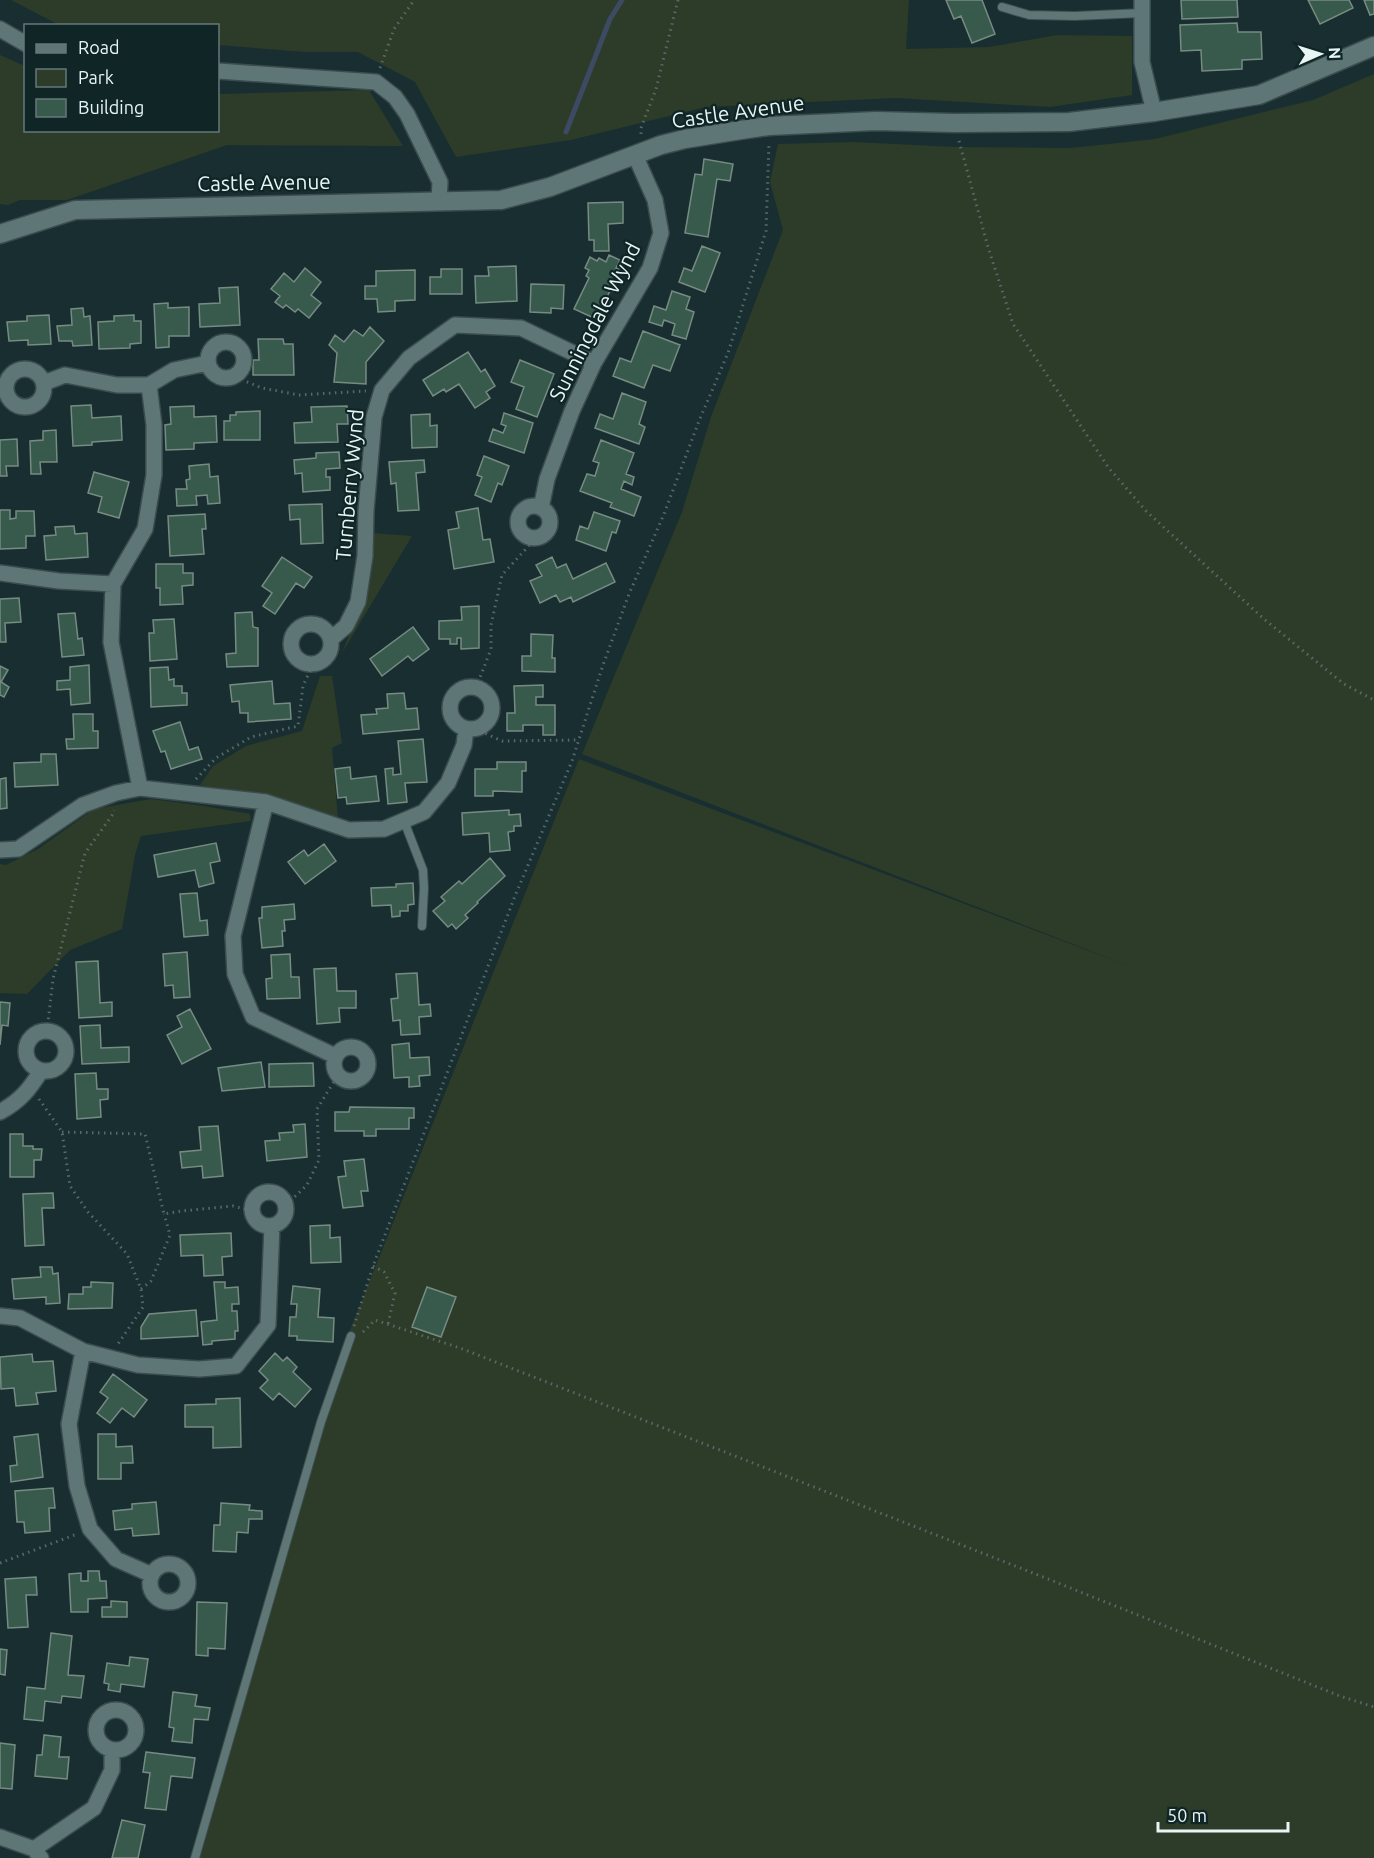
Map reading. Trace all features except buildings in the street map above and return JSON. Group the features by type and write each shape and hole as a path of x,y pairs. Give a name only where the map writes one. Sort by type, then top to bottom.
{"street":[{"path":"1142,6 1142,62 1154,112"},
{"path":"0,30 24,43"},
{"name":"Castle Avenue","path":"0,234 75,210 501,200 550,187 685,139 769,126 876,121 1069,122 1154,112 1259,95 1374,46"},
{"path":"219,71 376,82 395,97 407,114 440,182 439,201"},
{"name":"Sunningdale Wynd","path":"535,539 544,535 550,526 548,515 541,508 547,479 572,411 594,363 650,268 661,233 655,200 639,154"},
{"name":"Turnberry Wynd","path":"313,664 325,658 329,652 330,639 346,626 358,602 365,556 366,511 374,417 382,390 409,358 454,325 521,328 594,363"},
{"path":"223,342 239,347 244,357 243,368 239,373 230,378 218,377 213,373 208,363 213,347 223,342"},
{"path":"44,383 65,375 117,385 149,385 174,370 208,363"},
{"path":"140,788 111,642 113,584 145,529 154,475 154,425 149,385"},
{"path":"535,539 521,532 518,522 526,508 536,506 541,508"},
{"path":"0,573 59,581 113,584"},
{"path":"313,664 301,661 292,651 292,638 295,632 305,625 312,624 324,628 330,639"},
{"path":"477,688 488,696 492,703 492,710 486,723 481,727 470,729 455,722 450,710 451,703 453,697 464,689 477,688"},
{"path":"0,850 18,849 83,805 140,788 266,802 349,830 384,829 424,812 447,783 470,729"},
{"path":"266,802 233,936 235,974 253,1017 335,1056"},
{"path":"46,1031 53,1032 63,1041 65,1054 60,1066 41,1071 30,1064 26,1052 29,1040 34,1035 46,1031"},
{"path":"356,1047 366,1054 368,1061 366,1074 360,1079 346,1081 338,1075 334,1066 335,1056 344,1048 356,1047"},
{"path":"0,1112 16,1103 31,1088 41,1071"},
{"path":"266,1192 276,1194 286,1205 285,1216 272,1226 261,1225 256,1221 252,1211 257,1197 266,1192"},
{"path":"0,1316 20,1318 83,1352 138,1365 199,1369 236,1366 268,1325 272,1226"},
{"path":"83,1352 69,1424 77,1486 90,1529 116,1558 152,1575"},
{"path":"0,1837 38,1853 94,1808 112,1770 112,1750"}],"lane":[{"path":"1002,7 1029,15 1075,16 1142,6"},
{"path":"404,821 423,870 422,926"},
{"path":"195,1858 321,1422 351,1336"}],"path":[{"path":"376,82 394,29 414,0"},
{"path":"639,154 641,128 656,89 678,0"},
{"path":"954,123 987,247 1013,324 1108,467 1146,511 1264,619 1344,684 1374,700"},
{"path":"351,1336 373,1266 515,896 572,761 629,594 664,514 728,352 766,231 769,126"},
{"path":"239,373 245,381 262,388 298,394 382,390"},
{"path":"477,688 491,649 492,625 502,576 535,539"},
{"path":"184,792 216,758 251,737 298,726 303,686 313,664"},
{"path":"470,729 484,731 502,741 578,740"},
{"path":"46,1031 53,979 85,853 113,814 117,793"},
{"path":"286,1205 308,1185 320,1160 317,1109 338,1075"},
{"path":"31,1088 62,1132 70,1186 88,1212 127,1254 141,1289 143,1307 108,1357"},
{"path":"62,1132 144,1134 170,1235 151,1281 141,1289"},
{"path":"164,1214 233,1206 252,1211"},
{"path":"373,1266 384,1272 395,1293 388,1324"},
{"path":"348,1346 375,1320 460,1348 1022,1568 1340,1696 1374,1707"},
{"path":"0,1563 90,1529"}],"green space":[{"path":"11,0 909,0 906,49 989,47 1057,35 1132,36 1132,95 1050,107 896,98 706,107 571,140 456,157 415,82 358,52 305,52 219,45 219,24 57,24"},
{"path":"0,55 24,66 24,132 219,132 219,94 369,90 403,146 227,145 67,200 20,200 8,205 0,204"},
{"path":"1374,74 1374,1858 191,1858 235,1699 290,1531 348,1335 579,759 1140,970 582,754 682,512 711,417 783,230 770,182 778,144 853,142 957,147 1071,148 1155,139 1313,100"},
{"path":"372,533 412,536 342,653 364,598"},
{"path":"320,676 332,676 342,743 332,748 338,819 200,785 213,766 246,746 302,731"},
{"path":"151,799 250,814 251,821 141,836 135,855 122,929 70,950 27,994 0,993 0,864 6,865 38,849 94,809"}],"waterway":[{"path":"566,132 610,19 622,0"}]}
